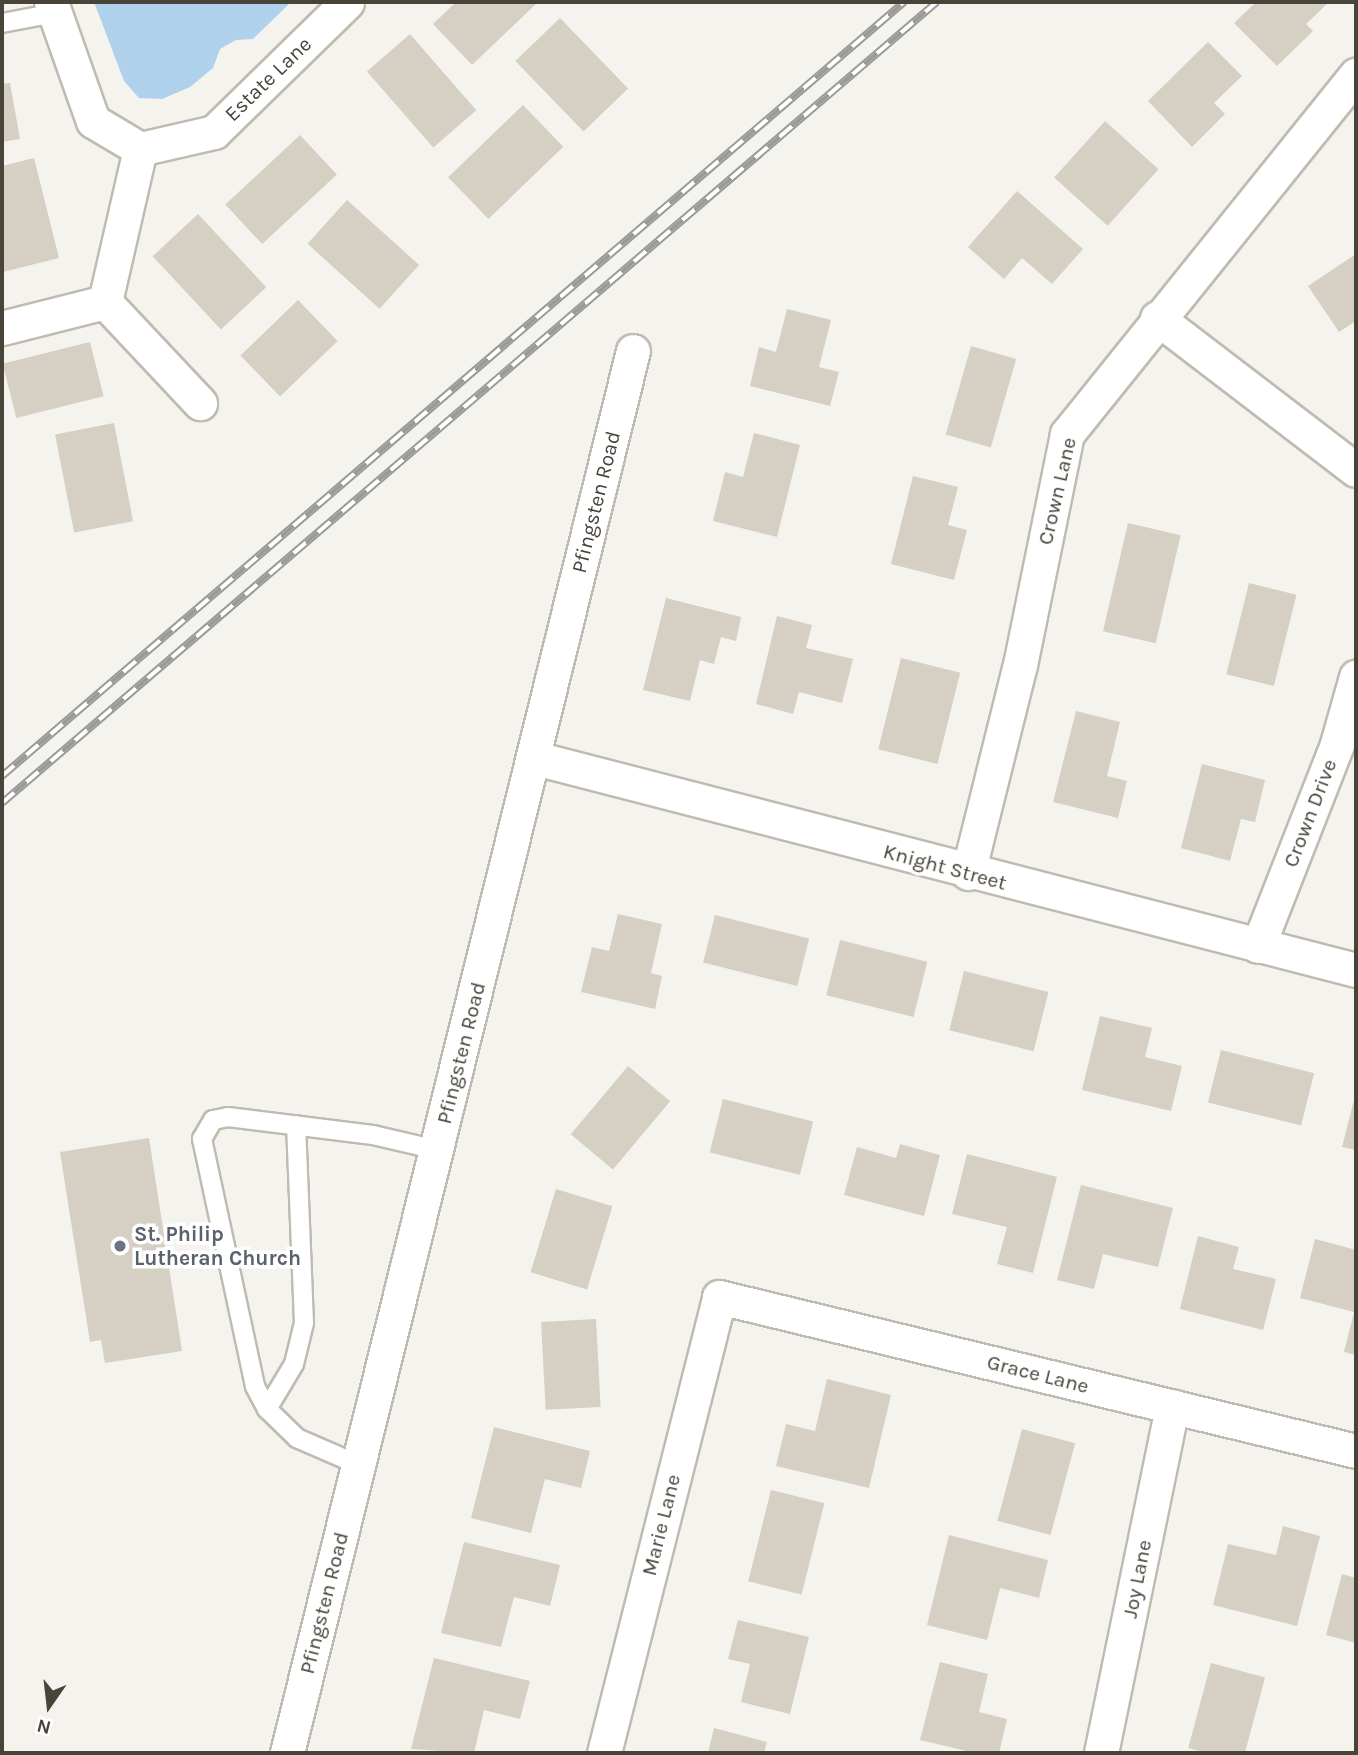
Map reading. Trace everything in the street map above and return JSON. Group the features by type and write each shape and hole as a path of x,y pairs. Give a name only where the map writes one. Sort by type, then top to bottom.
{"street":[{"name":"Estate Lane","path":"140,149 214,132 347,2"},
{"path":"53,7 93,121 140,149 105,302"},
{"name":"Crown Lane","path":"968,873 1020,665 1067,434 1157,318 1356,75"},
{"path":"2,328 105,302"},
{"path":"105,302 200,403"},
{"path":"1157,318 1356,470"},
{"name":"Pfingsten Road","path":"287,1753 535,758 633,351"},
{"name":"Crown Drive","path":"1258,946 1337,744 1356,677"},
{"name":"Knight Street","path":"535,758 968,873 1356,970"},
{"name":"Grace Lane","path":"719,1297 1356,1451"},
{"name":"Marie Lane","path":"604,1753 719,1297"},
{"name":"Joy Lane","path":"1101,1753 1172,1406"}],"lane":[{"path":"2,23 53,7"},
{"path":"359,1465 297,1438 267,1409 255,1386 202,1139 213,1120 228,1117 373,1135 437,1150"},
{"path":"267,1409 293,1364 304,1323 296,1125"}],"water":[{"path":"94,2 291,2 253,39 236,40 220,49 213,68 190,87 162,99 139,98 124,81"}],"building":[{"path":"456,2 538,2 472,65 433,24"},
{"path":"1256,2 1329,2 1306,24 1313,31 1277,66 1234,23"},
{"path":"560,18 628,88 583,132 515,61"},
{"path":"410,34 476,110 433,148 367,71"},
{"path":"1208,42 1242,76 1214,103 1225,114 1192,147 1148,101"},
{"path":"10,83 20,139 2,142 2,84"},
{"path":"523,105 563,147 488,219 448,177"},
{"path":"1105,121 1159,169 1108,226 1054,177"},
{"path":"300,135 337,174 262,244 225,205"},
{"path":"34,158 59,258 3,272 2,166"},
{"path":"1017,191 1083,249 1052,284 1022,258 1004,279 968,247"},
{"path":"347,200 419,265 380,309 308,244"},
{"path":"198,214 266,287 221,329 153,256"},
{"path":"1356,254 1356,321 1339,332 1308,286"},
{"path":"298,300 338,341 280,397 240,356"},
{"path":"787,309 831,320 819,367 839,372 830,406 750,386 759,347 776,352"},
{"path":"90,342 104,396 16,418 3,364"},
{"path":"971,346 1016,359 991,447 946,434"},
{"path":"114,423 133,521 74,533 55,434"},
{"path":"754,433 800,445 777,537 713,521 725,472 743,477"},
{"path":"913,476 958,487 948,525 967,530 954,580 891,564"},
{"path":"1128,523 1181,535 1156,643 1103,631"},
{"path":"1249,583 1297,595 1274,686 1226,674"},
{"path":"666,598 741,617 736,641 721,637 714,664 700,660 690,701 643,690"},
{"path":"777,616 812,625 806,648 853,659 842,703 799,692 793,714 756,704"},
{"path":"901,658 960,673 937,764 878,749"},
{"path":"1076,711 1120,722 1107,776 1127,781 1118,818 1053,802"},
{"path":"1202,764 1265,780 1255,822 1241,819 1230,861 1181,848"},
{"path":"618,914 662,924 651,973 662,976 655,1009 581,992 592,947 609,951"},
{"path":"715,915 809,938 797,986 703,963"},
{"path":"840,940 927,962 914,1017 826,995"},
{"path":"964,971 1048,992 1034,1051 949,1030"},
{"path":"1100,1016 1152,1028 1145,1057 1182,1066 1171,1111 1082,1090"},
{"path":"1221,1050 1314,1073 1301,1126 1208,1102"},
{"path":"628,1066 670,1101 613,1170 571,1134"},
{"path":"1356,1096 1356,1150 1342,1147"},
{"path":"723,1099 813,1121 800,1175 710,1152"},
{"name":"St. Philip Lutheran Church","path":"149,1138 182,1351 105,1363 101,1340 90,1342 60,1152"},
{"path":"900,1144 940,1155 924,1216 844,1195 857,1147 896,1158"},
{"path":"967,1154 1057,1177 1033,1273 997,1264 1007,1227 952,1214"},
{"path":"1081,1185 1173,1208 1158,1267 1103,1254 1094,1289 1057,1280"},
{"path":"556,1189 612,1206 587,1289 531,1272"},
{"path":"1198,1236 1239,1247 1233,1269 1276,1279 1263,1330 1180,1309"},
{"path":"1315,1239 1356,1250 1356,1355 1344,1352 1354,1312 1300,1298"},
{"path":"596,1319 601,1407 546,1410 541,1322"},
{"path":"827,1379 891,1395 869,1488 776,1466 786,1424 815,1431"},
{"path":"494,1427 590,1451 581,1488 545,1479 531,1533 471,1518"},
{"path":"1022,1429 1075,1443 1051,1535 997,1521"},
{"path":"771,1490 824,1503 802,1595 748,1581"},
{"path":"1283,1526 1320,1536 1297,1626 1213,1605 1228,1544 1276,1555"},
{"path":"949,1535 1048,1560 1039,1598 1000,1588 987,1640 927,1625"},
{"path":"464,1542 560,1565 550,1606 514,1597 501,1647 441,1633"},
{"path":"1342,1574 1356,1578 1356,1643 1326,1635"},
{"path":"738,1620 809,1637 790,1714 741,1702 750,1664 728,1659"},
{"path":"434,1658 530,1681 520,1719 484,1710 474,1753 411,1749"},
{"path":"940,1662 988,1674 979,1712 1007,1719 999,1753 975,1753 920,1740"},
{"path":"1211,1663 1265,1677 1245,1753 1207,1753 1188,1748"},
{"path":"714,1728 767,1742 764,1753 708,1753"}],"railway":[{"path":"2,776 904,2"},
{"path":"2,803 937,2"}],"place":[{"name":"St. Philip Lutheran Church","path":"120,1246"}]}
